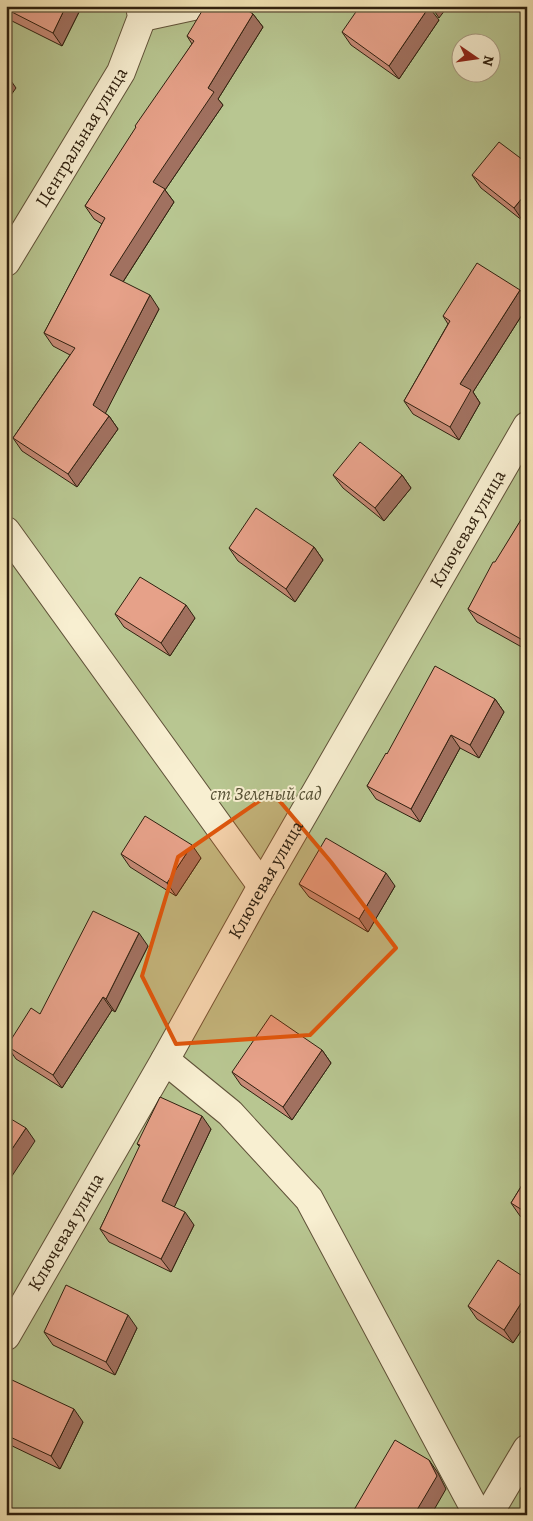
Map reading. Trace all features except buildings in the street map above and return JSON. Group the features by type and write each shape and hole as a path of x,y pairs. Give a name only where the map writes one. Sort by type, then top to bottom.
{"street":[{"path":"141,12 193,6"},
{"name":"Центральная улица","path":"6,262 121,72 141,12"},
{"name":"Ключевая улица","path":"6,1336 166,1060 262,886 527,426"},
{"path":"6,530 262,886"},
{"path":"166,1060 230,1113 309,1198 478,1515"},
{"path":"488,1515 527,1449"}],"highlighted area":[{"path":"272,792 331,862 396,948 310,1035 176,1044 142,976 178,857"}],"green space":[{"name":"ст Зеленый сад","path":"6,6 527,6 527,1515 6,1515"}]}
